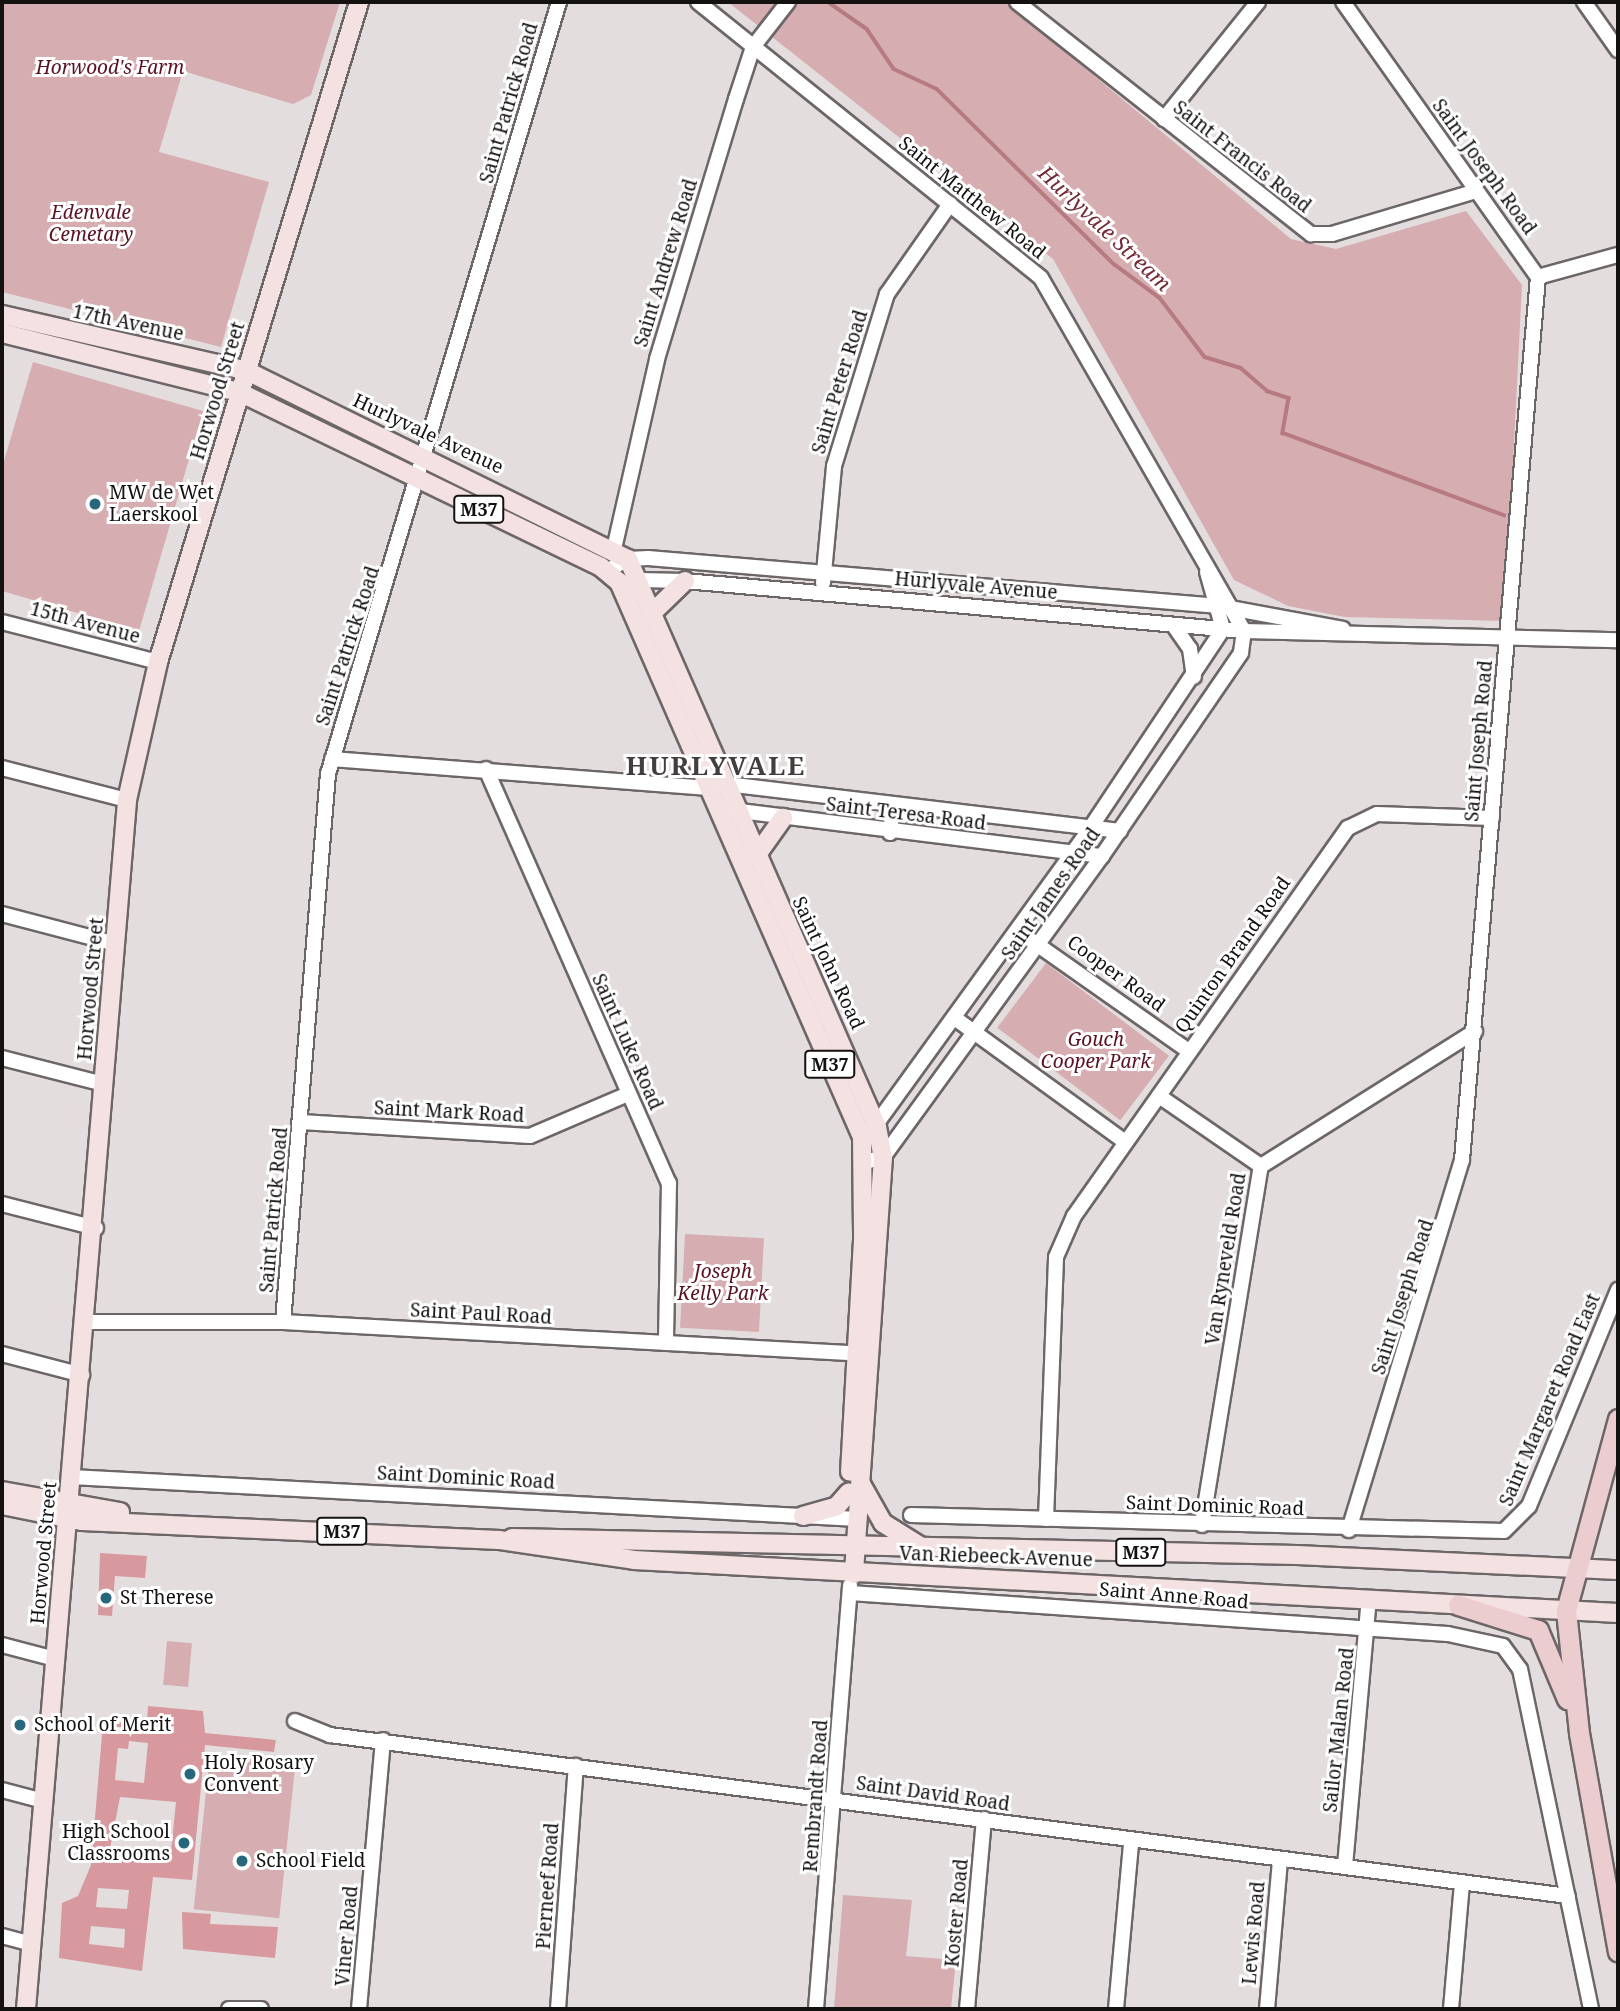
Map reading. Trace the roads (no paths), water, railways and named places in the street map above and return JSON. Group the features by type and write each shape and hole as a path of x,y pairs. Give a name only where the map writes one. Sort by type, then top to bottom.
{"highway":[{"path":"1618,1419 1573,1570 1566,1611 1579,1733 1618,1952"},
{"path":"1458,1605 1538,1630 1579,1733"}],"main road":[{"name":"Horwood Street","path":"26,2009 67,1512 96,1228 104,1084 127,800 158,662 359,2"},
{"name":"17th Avenue","path":"2,315 245,370"},
{"name":"17th Avenue","path":"2,333 239,392"},
{"name":"Hurlyvale Avenue","path":"245,370 621,554"},
{"name":"M37","path":"239,392 607,571 623,591"},
{"path":"567,552 608,583 635,621"},
{"name":"Saint John Road","path":"621,554 639,580 869,1132 866,1162 863,1354 849,1581"},
{"path":"652,613 685,581"},
{"name":"Saint John Road","path":"623,591 705,787 869,1132 884,1157 863,1354"},
{"path":"756,856 783,818"},
{"path":"803,1516 836,1506 855,1488 883,1523 928,1551"},
{"name":"Van Riebeeck Avenue","path":"2,1491 67,1512"},
{"name":"Van Riebeeck Avenue","path":"2,1505 186,1521 499,1540 634,1560 849,1581 1105,1582 1618,1613"},
{"name":"Van Riebeeck Avenue","path":"499,1540 535,1535 928,1551 1297,1555 1573,1570 1618,1570"}],"street":[{"name":"Saint Patrick Road","path":"283,1322 332,759 426,458 559,2"},
{"name":"Saint Matthew Road","path":"698,2 950,204 1052,292 1235,608 1244,631"},
{"name":"Saint Andrew Road","path":"621,554 657,359 753,47 788,2"},
{"name":"Saint Francis Road","path":"1019,2 1311,233 1332,234 1476,191"},
{"path":"1164,119 1258,2"},
{"name":"Saint Joseph Road","path":"1343,2 1538,276 1475,1031 1456,1189 1349,1530"},
{"path":"1584,2 1618,50"},
{"name":"Saint Peter Road","path":"822,592 834,467 887,294 950,204"},
{"path":"1538,276 1618,255"},
{"name":"Saint Matthew Road","path":"1202,551 1219,606 1223,629"},
{"path":"607,571 621,554"},
{"name":"Hurlyvale Avenue","path":"621,554 824,574 1219,606 1354,632"},
{"path":"623,591 639,580"},
{"name":"Hurlyvale Avenue","path":"639,580 822,592 1244,631 1618,640"},
{"name":"15th Avenue","path":"2,622 158,662"},
{"path":"1174,626 1190,649 1194,677"},
{"name":"Saint James Road","path":"869,1132 956,1019 1018,931 1194,677 1223,629"},
{"name":"Saint James Road","path":"884,1157 1120,831 1241,653 1244,631"},
{"path":"1241,653 1268,632"},
{"name":"Saint Teresa Road","path":"332,759 705,787 725,785 1120,831"},
{"path":"2,768 127,800"},
{"name":"Saint Luke Road","path":"486,769 671,1188 666,1343"},
{"name":"Saint Teresa Road","path":"705,787 736,811 890,833 1102,856"},
{"path":"890,833 894,804"},
{"name":"Quinton Brand Road","path":"1046,1519 1056,1257 1074,1216 1348,828 1377,814 1492,818"},
{"path":"2,914 116,944"},
{"name":"Cooper Road","path":"1018,931 1189,1051"},
{"path":"956,1019 1125,1142"},
{"name":"Van Ryneveld Road","path":"1202,1525 1261,1166 1475,1031"},
{"path":"2,1058 104,1084"},
{"name":"Saint Mark Road","path":"301,1122 530,1136 628,1094"},
{"path":"1159,1096 1261,1166"},
{"path":"866,1162 884,1157"},
{"path":"2,1204 96,1228"},
{"name":"Saint Margaret Road East","path":"1515,1524 1529,1506 1618,1290"},
{"name":"Saint Paul Road","path":"87,1322 283,1322 863,1354"},
{"path":"2,1354 82,1375"},
{"name":"Saint Dominic Road","path":"71,1477 853,1519"},
{"name":"Saint Dominic Road","path":"912,1515 1495,1533 1515,1524"},
{"name":"Saint Anne Road","path":"849,1581 1102,1609 1495,1642 1520,1668 1568,1896"},
{"name":"Rembrandt Road","path":"816,2009 836,1800 849,1581"},
{"path":"1102,1609 1105,1582"},
{"name":"Sailor Malan Road","path":"1345,1866 1368,1633 1369,1598"},
{"path":"2,1645 55,1658"},
{"name":"Saint David Road","path":"295,1721 330,1735 984,1819 1131,1843 1345,1866 1568,1896"},
{"name":"Viner Road","path":"359,2009 383,1740"},
{"name":"Pierneef Road","path":"558,2009 576,1766"},
{"path":"2,1790 44,1801"},
{"name":"Koster Road","path":"967,2009 984,1819"},
{"path":"1116,2009 1131,1843"},
{"name":"Lewis Road","path":"1267,2009 1280,1861"},
{"path":"1451,2009 1462,1882"},
{"path":"1568,1896 1591,2009"},
{"path":"2,1936 32,1944"},
{"path":"229,2009 261,2009"}],"waterway":[{"name":"Hurlyvale Stream","path":"828,2 867,29 894,69 937,89 1114,264 1160,298 1205,357 1241,368 1267,391 1289,398 1283,433 1504,515"}],"place":[{"name":"MW de Wet Laerskool","path":"95,504"},
{"name":"St Therese","path":"106,1598"},
{"name":"School of Merit","path":"20,1725"},
{"name":"Holy Rosary Convent","path":"190,1774"},
{"name":"High School Classrooms","path":"184,1843"},
{"name":"School Field","path":"242,1861"}],"district":[{"name":"HURLYVALE","path":"716,766"}],"park label":[{"name":"Horwood's Farm","path":"110,68"},
{"name":"Edenvale Cemetary","path":"91,224"},
{"name":"Gouch Cooper Park","path":"1096,1051"},
{"name":"Joseph Kelly Park","path":"723,1283"}]}
